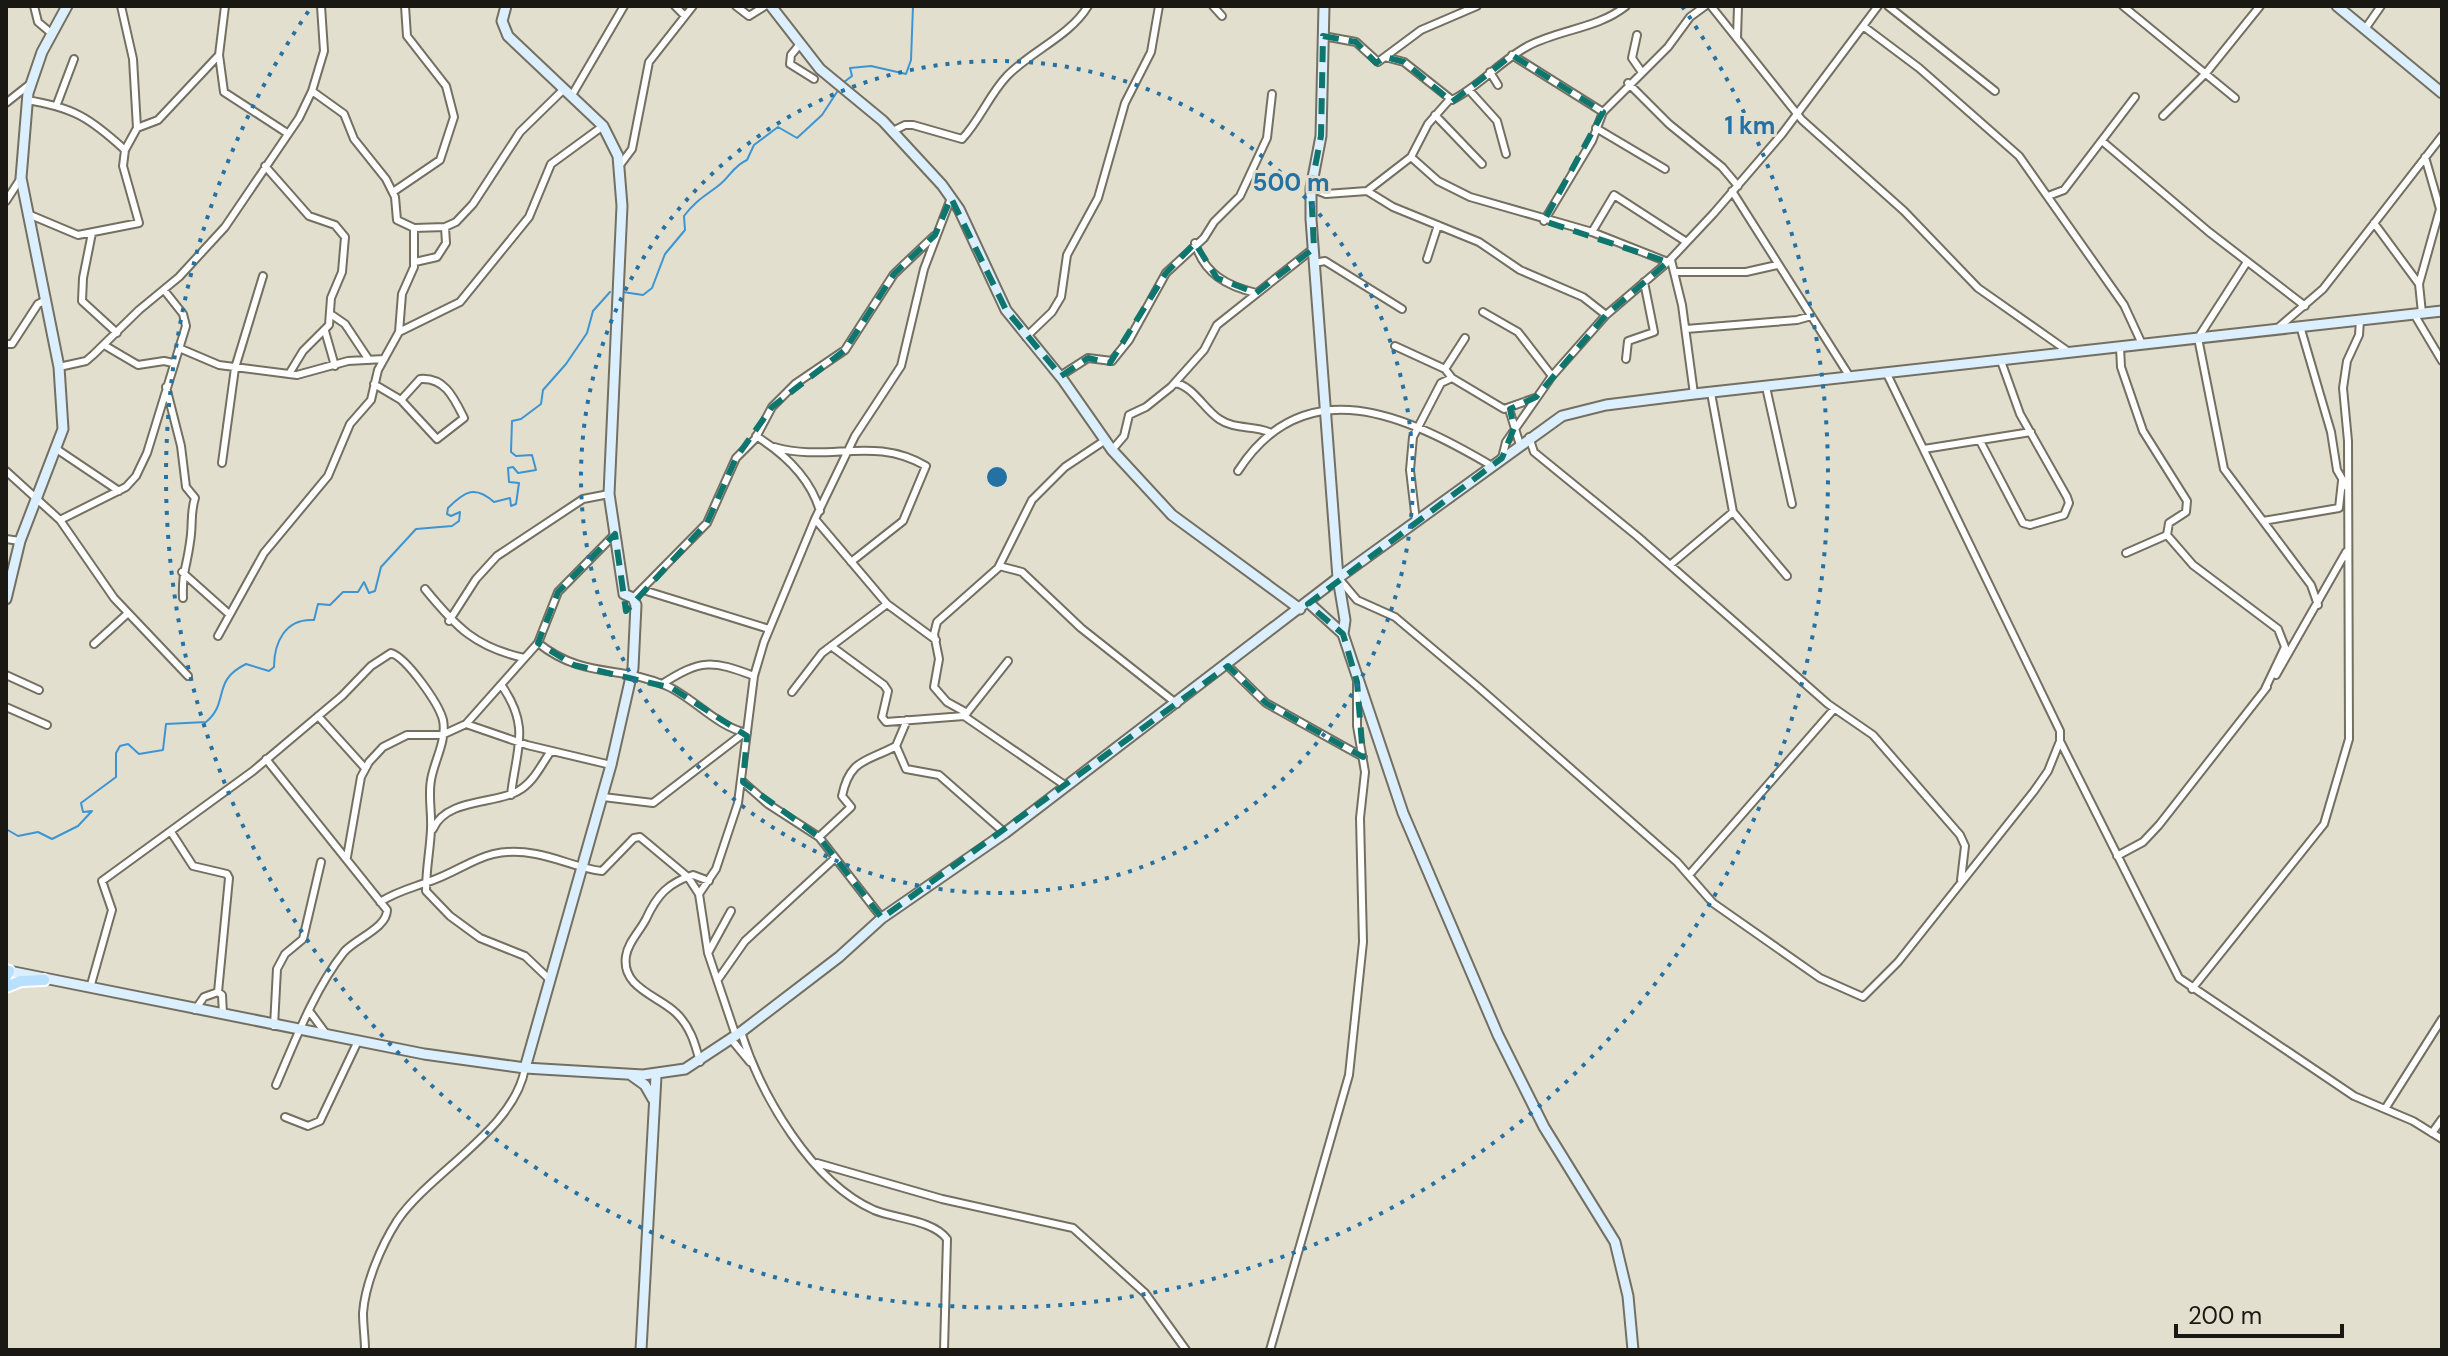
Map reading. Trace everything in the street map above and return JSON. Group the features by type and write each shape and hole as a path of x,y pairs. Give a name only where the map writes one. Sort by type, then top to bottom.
{"main road":[{"path":"6,987 21,981 44,980"}],"street":[{"path":"34,6 38,22 51,33"},
{"path":"6,599 20,541 58,450 63,429 59,367 21,178 26,100 30,84 51,33 67,6"},
{"path":"26,214 65,232 92,233 114,225 134,227 139,223 123,166 125,150 137,128 133,59 121,6"},
{"path":"225,6 219,55 224,92 287,133"},
{"path":"59,367 86,361 164,290 225,227 312,91 325,44 321,6"},
{"path":"393,192 440,160 454,117 446,86 407,36 405,6"},
{"path":"365,1350 363,1311 376,1265 393,1229 417,1197 468,1153 516,1095 603,797 632,675 636,605 633,598 624,594 609,494 622,206 620,165 603,126 508,36 502,21 506,6"},
{"path":"312,91 344,114 354,139 393,192 397,220 414,228 445,227 467,213 520,132 569,91 624,6"},
{"path":"675,6 685,16"},
{"path":"620,165 632,149 649,62 693,6"},
{"path":"736,6 749,16 768,6 831,79 853,93 893,131 951,198 998,295 1025,337 1060,376 1104,441 1172,515 1343,634"},
{"path":"1025,337 1052,312 1061,297 1067,255 1098,198 1125,103 1151,52 1159,6"},
{"path":"1213,6 1222,16"},
{"path":"1324,6 1321,136 1311,188 1338,578 1345,620 1343,634 1357,682 1424,868 1498,1035 1544,1127 1615,1242 1628,1296 1633,1350"},
{"path":"1323,36 1356,42 1375,61 1421,30 1477,6"},
{"path":"1311,188 1326,194 1367,191 1411,157 1435,115 1450,99 1469,90 1512,55 1539,41 1598,23 1626,6"},
{"path":"1544,221 1592,141 1603,112 1628,83 1668,47 1690,17 1705,6"},
{"path":"1711,6 1796,114 1904,211 1978,288 2069,352"},
{"path":"1737,38 1738,6"},
{"path":"1502,458 1504,445 1514,428 1552,376 1606,315 1669,261 1735,189 1876,8 1867,6"},
{"path":"1888,6 1995,91"},
{"path":"2123,6 2235,98"},
{"path":"2163,116 2206,73 2260,6"},
{"path":"2337,6 2442,93"},
{"path":"2365,29 2381,6"},
{"path":"893,131 913,125 962,139 1006,77 1029,55 1076,22 1089,7"},
{"path":"1863,26 1919,68 2016,153 2124,305 2142,344"},
{"path":"1637,35 1632,58 1641,71"},
{"path":"800,44 791,55 790,64 814,79"},
{"path":"137,128 158,120 219,55"},
{"path":"1512,55 1603,112"},
{"path":"1385,57 1404,62 1450,99"},
{"path":"57,104 74,59"},
{"path":"1490,72 1498,85"},
{"path":"1628,83 1669,124 1722,167 1777,265 1851,378"},
{"path":"6,103 30,84"},
{"path":"1469,90 1497,121 1506,154"},
{"path":"1060,376 1088,358 1112,361 1129,340 1166,273 1240,196 1267,138 1270,119 1267,113 1272,94"},
{"path":"2048,196 2064,190 2135,97"},
{"path":"26,100 57,104 87,116 125,150"},
{"path":"1435,115 1482,164"},
{"path":"399,332 460,302 529,217 551,164 603,126"},
{"path":"1596,128 1665,169"},
{"path":"2277,328 2323,289 2442,136"},
{"path":"2102,141 2247,262 2305,306"},
{"path":"1411,157 1438,181 1470,197 1544,221 1592,232 1669,261 1675,272 1686,329 1694,394"},
{"path":"2425,157 2440,209 2419,284 2418,313 2442,361"},
{"path":"265,166 309,216 343,232 346,246 341,277 331,298 332,315 325,331 303,351 289,374"},
{"path":"6,201 21,178"},
{"path":"1367,191 1393,207 1479,242 1520,270 1583,297 1606,315"},
{"path":"1592,232 1614,195 1685,241"},
{"path":"699,894 716,869 743,782 745,733 754,676 769,629 847,452 867,414 895,381 935,235 951,198"},
{"path":"2374,223 2419,284"},
{"path":"1427,259 1438,225"},
{"path":"415,262 437,257 446,243 445,227"},
{"path":"218,636 272,541 328,476 350,424 371,400 384,359 399,332 402,294 415,262 414,228"},
{"path":"92,233 82,301 117,333"},
{"path":"633,598 666,560 707,523 736,458 756,436 763,419 795,384 845,350 894,274 935,235"},
{"path":"1195,243 1204,263 1217,278 1256,293"},
{"path":"1112,450 1124,436 1129,415 1146,407 1175,383 1204,350 1217,325 1314,248"},
{"path":"1314,263 1325,261 1402,309"},
{"path":"2247,262 2198,338 2221,462 2311,585 2318,605"},
{"path":"1675,272 1746,272 1777,265"},
{"path":"222,463 235,368 263,276"},
{"path":"1626,359 1628,341 1654,332 1644,282"},
{"path":"60,520 119,491 142,466 186,319 164,290"},
{"path":"6,344 12,344 38,304 46,300"},
{"path":"7,973 274,1026 525,1068 656,1076 700,1062 839,957 882,918 1005,833 1228,666 1338,578 1529,437 1574,411 1694,394 2442,311"},
{"path":"1483,312 1518,332 1552,376"},
{"path":"332,315 345,324 369,360"},
{"path":"1686,329 1797,320 1811,316"},
{"path":"2192,989 2328,817 2351,726 2344,374 2359,335 2360,320"},
{"path":"2263,521 2339,508 2342,481 2300,326"},
{"path":"325,331 335,366"},
{"path":"1445,369 1465,338"},
{"path":"104,345 138,365 164,361 173,363"},
{"path":"1395,346 1445,369 1452,378 1496,406 1509,409 1536,397"},
{"path":"2120,347 2121,367 2143,431 2189,506 2169,523 2167,535"},
{"path":"179,348 205,361 289,374 306,374 384,359"},
{"path":"1980,441 2023,523 2030,525 2064,515 2069,503 2020,414 2001,361"},
{"path":"1338,578 1357,600 1395,617 1477,686 1689,875 1713,903 1820,978 1863,997 1891,970 2044,779 2060,741 2060,731 1887,374"},
{"path":"1416,521 1410,455 1413,437 1441,383 1452,378"},
{"path":"374,384 401,400 437,439 464,418 445,386 436,380 420,379 401,400"},
{"path":"1175,383 1185,386 1203,407 1228,424 1269,432"},
{"path":"166,387 181,446 186,487 195,498 191,512 190,546 182,572 183,598"},
{"path":"1766,387 1792,504"},
{"path":"1711,393 1733,512 1787,576"},
{"path":"1509,409 1520,445"},
{"path":"1238,471 1269,432 1285,422 1327,410 1360,411 1420,427 1492,466"},
{"path":"1924,449 2031,432"},
{"path":"756,436 792,453 878,448 926,466 903,521 851,562"},
{"path":"1529,437 1534,452 1670,565 1834,709 1873,735 1960,835 1965,846 1961,882"},
{"path":"1066,786 936,693 933,680 939,659 935,629 941,617 984,583 999,566 1032,500 1065,467 1104,441"},
{"path":"774,447 804,477 820,511"},
{"path":"58,450 119,491"},
{"path":"6,471 60,520 80,553 127,614 188,676"},
{"path":"2342,481 2348,489"},
{"path":"449,621 476,579 497,556 583,499 609,494"},
{"path":"1670,565 1733,512"},
{"path":"815,519 887,604 936,640"},
{"path":"347,857 364,767 383,747 399,738 413,733 442,735 466,724 481,702 502,686 538,643 558,592 615,534"},
{"path":"2126,553 2167,535"},
{"path":"2167,535 2193,565 2278,629 2285,647 2265,689"},
{"path":"6,539 20,541"},
{"path":"2117,856 2143,842 2159,825 2287,660 2348,549"},
{"path":"999,566 1022,572 1081,628 1177,704"},
{"path":"182,572 229,614"},
{"path":"425,589 449,621 500,652 524,658"},
{"path":"643,590 769,629"},
{"path":"792,692 812,664 831,646 887,604"},
{"path":"94,644 127,614"},
{"path":"538,643 558,658 589,670 632,675 662,684 745,733"},
{"path":"831,646 884,685 888,691 882,717 886,722 965,714 1008,661"},
{"path":"89,989 112,910 102,881 266,759 371,666 391,653 414,673 443,718 430,783 431,832 425,860 426,891 450,916 494,946 525,956 548,978"},
{"path":"662,684 694,666 713,662 754,676"},
{"path":"1228,666 1266,703 1363,757"},
{"path":"6,675 39,690"},
{"path":"1270,1350 1349,1075 1363,942 1360,818 1363,757 1357,726 1357,682"},
{"path":"502,686 520,718 521,742 511,795"},
{"path":"6,707 47,725"},
{"path":"1689,875 1834,709"},
{"path":"318,716 364,767"},
{"path":"907,720 896,746 906,769 939,775 1005,833"},
{"path":"466,724 551,751 611,765"},
{"path":"603,797 653,803 745,733"},
{"path":"2060,741 2179,978 2266,1033 2354,1096 2442,1139"},
{"path":"819,837 851,807 842,796 852,770 867,756 896,746"},
{"path":"431,832 436,822 460,807 486,797 511,795 528,785 551,751"},
{"path":"266,759 387,910 387,917 342,955 300,1030 276,1085"},
{"path":"743,782 768,804 819,837 882,918"},
{"path":"171,832 193,866 227,874 229,878 218,992 224,1002 223,1016"},
{"path":"380,902 404,887 426,883 472,859 493,853 535,854 604,871 638,837 688,877 699,894 708,953 736,1035 769,1101 835,1183 861,1203 942,1232 947,1239 944,1350"},
{"path":"719,978 745,941 834,859"},
{"path":"274,1026 277,969 285,954 303,939 321,862"},
{"path":"700,1062 683,1022 675,1012 642,991 626,966 629,945 658,895 688,877 697,875 709,881"},
{"path":"708,953 731,911"},
{"path":"195,1010 204,997 218,992"},
{"path":"310,1012 327,1035"},
{"path":"2385,1109 2442,1019"},
{"path":"736,1035 750,1062"},
{"path":"285,1117 308,1126 320,1121 358,1041"},
{"path":"628,1074 645,1085 654,1104"},
{"path":"641,1350 656,1076"},
{"path":"2432,1133 2442,1119"},
{"path":"817,1163 942,1199 1073,1228 1145,1293 1186,1350"}],"highlighted area":[{"path":"1323,36 1356,42 1376,63 1385,57 1404,62 1452,102 1512,55 1603,112 1544,221 1668,262 1606,315 1536,397 1510,409 1514,428 1502,458 1308,604 1343,634 1357,682 1363,757 1266,703 1228,666 882,918 819,837 743,782 747,736 672,688 574,665 538,643 558,592 615,534 626,611 707,523 736,458 772,407 845,350 894,274 935,235 951,198 1006,310 1061,376 1088,358 1110,363 1166,273 1195,243 1217,278 1256,293 1314,248 1311,188 1321,136"}],"waterway":[{"path":"844,82 852,76 850,68 871,66 906,74 911,60 913,6"},
{"path":"623,292 643,295 652,288 665,254 685,230 684,216 747,160 754,145 778,127 797,138 822,115 837,92"},
{"path":"6,829 18,836 38,832 52,839 78,826 92,811 83,812 81,803 116,777 116,753 120,746 128,744 139,754 163,750 166,724 206,722 217,707 228,677 246,664 269,671 274,667 276,649 283,634 296,623 314,620 318,604 330,605 343,592 358,592 364,582 369,593 375,591 381,567 416,529 452,526 459,521 460,512 451,516 447,514 448,508 465,494 481,493 494,502 510,498 511,506 516,504 519,483 509,482 508,468 513,467 518,473 536,470 532,455 516,456 511,452 512,421 521,419 541,404 543,390 566,364 587,333 593,311 610,292"}]}
